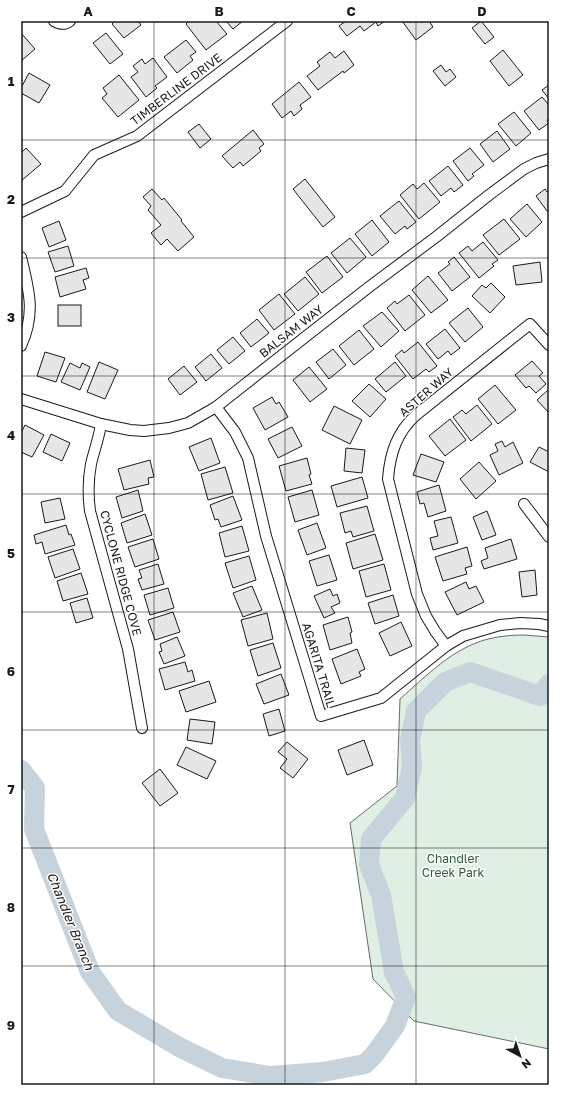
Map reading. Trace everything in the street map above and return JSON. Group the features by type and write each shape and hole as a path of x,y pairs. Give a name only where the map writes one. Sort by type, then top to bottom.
{"street":[{"path":"54,21 59,24 67,24 70,21"},
{"name":"TIMBERLINE DRIVE","path":"21,212 65,191 94,155 137,136 287,21"},
{"name":"BALSAM WAY","path":"21,399 101,424 130,430 144,431 169,428 188,423 216,407 368,287 524,169 549,159"},
{"path":"21,257 29,290 30,310 28,327 21,346"},
{"name":"ASTER WAY","path":"446,646 426,616 417,594 388,479 389,463 393,447 400,433 416,415 530,324 549,345"},
{"name":"AGARITA TRAIL","path":"216,407 235,432 248,458 266,536 321,716 381,698 446,646 463,636 500,625 520,623 549,626"},
{"name":"CYCLONE RIDGE COVE","path":"101,424 99,440 91,464 88,497 90,512 128,650 142,728"},
{"path":"524,504 549,537"}],"green space":[{"name":"Chandler Creek Park","path":"524,635 549,637 549,1049 414,1021 373,979 350,823 397,786 400,699 430,672 463,649 475,643 492,638"}],"building":[{"path":"115,21 138,21 141,25 124,38 112,24"},
{"path":"189,21 216,21 227,34 206,50 186,24"},
{"path":"226,21 243,21 233,29"},
{"path":"346,21 385,21 378,26 376,22 364,31 360,26 347,36 339,26"},
{"path":"402,21 429,21 433,27 416,40"},
{"path":"481,21 494,37 485,44 472,28"},
{"path":"21,33 35,49 21,61"},
{"path":"106,33 123,54 110,64 93,43"},
{"path":"186,40 196,52 190,56 193,60 177,73 164,57"},
{"path":"503,50 523,75 509,86 490,61"},
{"path":"344,51 354,65 344,73 343,71 318,90 307,76 320,66 317,62 330,52 335,58"},
{"path":"153,58 167,77 155,86 157,88 146,97 131,77 138,72 133,66 142,59 145,64"},
{"path":"441,65 446,72 450,69 456,77 445,86 433,71"},
{"path":"29,73 50,85 39,103 21,93 21,88"},
{"path":"119,75 139,100 118,117 102,98 107,94 103,88"},
{"path":"299,82 311,97 300,105 302,109 294,116 291,111 282,118 272,104"},
{"path":"549,85 549,99 542,90"},
{"path":"542,97 549,105 549,118 547,120 549,123 539,130 524,111"},
{"path":"514,112 531,133 516,146 498,124"},
{"path":"199,124 211,139 200,148 188,132"},
{"path":"253,130 264,144 259,148 261,151 243,166 240,162 233,168 222,156"},
{"path":"497,131 510,149 493,162 480,144"},
{"path":"26,148 41,164 21,181 21,153"},
{"path":"470,148 484,165 472,174 474,176 468,181 453,161"},
{"path":"448,166 463,185 454,192 451,188 441,196 429,181"},
{"path":"305,179 335,217 323,227 293,189"},
{"path":"424,183 440,202 419,219 400,195 413,184 417,189"},
{"path":"152,189 162,200 164,198 194,237 178,251 167,239 161,245 151,233 161,225 148,210 151,206 143,197"},
{"path":"545,189 547,192 549,190 549,210 547,211 536,196"},
{"path":"399,201 416,222 407,229 405,226 395,234 380,216"},
{"path":"527,204 542,222 526,237 510,219"},
{"path":"504,219 520,239 499,255 483,235"},
{"path":"372,220 389,242 372,256 355,234"},
{"path":"59,221 66,240 49,247 42,228"},
{"path":"350,238 366,257 347,273 331,253"},
{"path":"483,242 498,260 492,264 494,266 479,278 459,253 468,246 472,251"},
{"path":"68,246 74,266 55,272 48,252"},
{"path":"327,256 343,277 322,293 306,272"},
{"path":"454,257 470,277 452,291 438,273 450,264 448,262"},
{"path":"540,262 542,282 516,285 513,266"},
{"path":"86,268 89,278 83,280 86,289 60,297 55,277"},
{"path":"428,276 448,300 431,313 412,290"},
{"path":"305,277 319,294 298,311 284,294"},
{"path":"491,283 505,297 490,313 472,296 482,285 486,288"},
{"path":"279,294 295,314 274,330 259,310"},
{"path":"409,295 425,315 405,331 387,308 395,301 397,304"},
{"path":"58,305 81,305 81,326 58,326"},
{"path":"468,308 483,327 465,342 449,323"},
{"path":"382,312 399,331 381,347 363,326"},
{"path":"257,319 269,333 251,347 240,333"},
{"path":"445,329 460,348 451,355 448,351 438,359 426,344"},
{"path":"359,330 374,349 354,365 339,346"},
{"path":"233,337 245,351 229,364 217,350"},
{"path":"418,342 437,366 429,372 426,369 413,379 395,356 402,350 404,353"},
{"path":"333,349 346,365 329,379 316,362"},
{"path":"45,352 65,358 56,382 37,376"},
{"path":"211,354 222,368 206,381 195,367"},
{"path":"532,361 543,373 539,376 546,384 536,393 529,386 526,388 515,375"},
{"path":"99,362 118,370 105,399 87,392"},
{"path":"395,362 406,376 386,392 375,379"},
{"path":"70,363 80,368 82,363 90,367 80,390 61,382"},
{"path":"184,366 197,382 180,395 168,379"},
{"path":"309,367 327,389 310,402 293,380"},
{"path":"369,384 386,399 370,417 352,401"},
{"path":"495,385 516,410 498,424 478,399"},
{"path":"549,389 549,413 537,400"},
{"path":"272,397 276,404 279,402 288,417 265,430 253,408"},
{"path":"477,405 492,424 471,441 453,417 462,410 466,414"},
{"path":"334,406 362,420 350,444 322,430"},
{"path":"450,419 466,440 445,456 429,436"},
{"path":"25,425 44,435 32,457 21,452 21,433"},
{"path":"292,427 302,446 278,458 268,439"},
{"path":"51,434 70,443 62,461 43,452"},
{"path":"211,438 220,463 199,471 189,447"},
{"path":"502,441 505,447 513,442 523,463 499,475 490,455 498,451 495,444"},
{"path":"539,447 549,452 549,472 530,462"},
{"path":"346,448 365,450 362,473 344,471"},
{"path":"421,454 444,462 436,482 413,475"},
{"path":"307,458 311,474 309,475 312,484 286,491 279,466"},
{"path":"150,460 154,477 148,478 149,484 124,490 118,469"},
{"path":"479,462 496,481 476,499 460,479"},
{"path":"225,467 233,493 208,500 201,474"},
{"path":"362,477 368,498 337,507 331,486"},
{"path":"439,485 446,511 428,517 424,503 420,504 417,492"},
{"path":"138,490 143,511 122,518 116,497"},
{"path":"312,490 319,515 295,522 288,497"},
{"path":"233,496 242,520 221,527 218,519 215,520 210,505"},
{"path":"60,498 65,519 45,523 41,502"},
{"path":"367,506 374,531 353,537 351,531 345,533 340,513"},
{"path":"487,511 496,535 482,540 473,517"},
{"path":"145,514 152,535 127,543 121,523"},
{"path":"451,517 458,543 433,550 430,538 438,536 434,521"},
{"path":"317,523 326,548 307,555 298,530"},
{"path":"66,525 69,535 71,534 75,545 45,554 42,542 36,544 34,535"},
{"path":"242,526 249,551 225,557 219,533"},
{"path":"375,534 383,560 353,569 346,543"},
{"path":"153,539 159,559 135,567 128,547"},
{"path":"511,539 517,559 484,569 481,561 488,558 485,548"},
{"path":"467,547 472,566 465,568 467,574 443,581 435,557"},
{"path":"73,549 80,569 55,578 48,557"},
{"path":"329,555 337,580 317,586 309,561"},
{"path":"249,556 256,580 233,588 225,563"},
{"path":"158,564 164,584 142,590 138,579 142,578 139,570"},
{"path":"384,564 391,590 366,597 359,571"},
{"path":"535,570 537,595 522,597 519,572"},
{"path":"81,573 88,594 63,601 57,581"},
{"path":"466,582 469,589 476,586 484,602 457,615 445,592"},
{"path":"252,586 262,610 243,617 233,593"},
{"path":"168,588 174,608 150,615 144,595"},
{"path":"330,589 333,596 337,594 340,603 331,607 335,613 324,618 314,596"},
{"path":"393,595 399,616 375,624 368,603"},
{"path":"87,598 93,618 76,623 70,603"},
{"path":"173,612 180,632 155,640 148,620"},
{"path":"267,613 273,639 248,646 241,620"},
{"path":"348,617 352,632 350,633 352,643 330,650 323,625"},
{"path":"401,622 412,646 390,656 379,633"},
{"path":"177,637 185,656 164,664 159,652 162,651 160,644"},
{"path":"273,643 281,668 258,676 250,650"},
{"path":"357,649 365,669 359,672 361,676 341,684 332,659"},
{"path":"185,662 188,672 192,670 195,681 165,690 159,669"},
{"path":"281,674 289,695 264,704 256,684"},
{"path":"209,681 216,702 186,712 179,691"},
{"path":"279,709 285,731 269,736 263,714"},
{"path":"190,719 215,722 212,744 187,740"},
{"path":"364,740 373,765 347,775 338,750"},
{"path":"287,742 308,759 293,778 280,768 287,759 278,752"},
{"path":"186,747 216,761 207,779 177,765"},
{"path":"160,769 178,793 160,806 142,783"}],"waterway":[{"name":"Chandler Branch","path":"21,770 35,788 34,829 90,972 118,1011 179,1047 222,1068 270,1076 323,1072 365,1064 374,1055 395,1026 406,997 394,972 381,895 369,865 371,839 405,798 412,767 410,740 416,711 445,682 470,672 540,696 549,684"}]}
